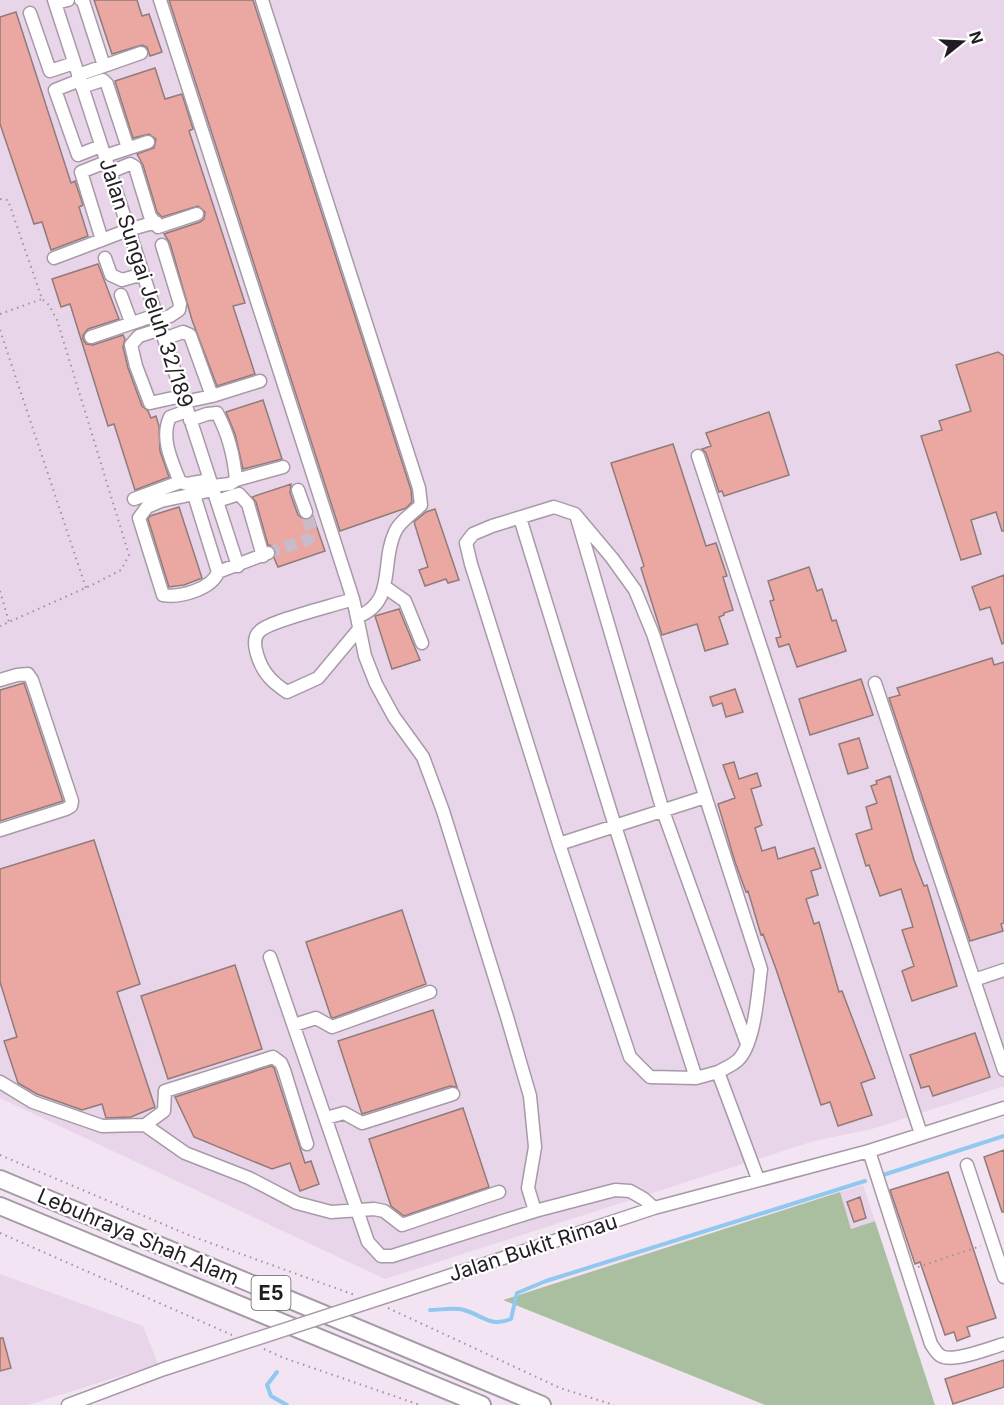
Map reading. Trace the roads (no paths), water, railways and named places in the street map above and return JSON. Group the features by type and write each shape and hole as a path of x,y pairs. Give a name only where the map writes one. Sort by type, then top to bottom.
{"highway":[{"name":"Lebuhraya Shah Alam","path":"0,1179 542,1405"},
{"name":"Lebuhraya Shah Alam","path":"0,1206 482,1405"}],"street":[{"path":"54,2 68,0"},
{"path":"81,0 83,0 104,66"},
{"path":"160,0 353,599 364,656 394,717 423,757 443,811 530,1096 535,1147 528,1188 535,1211"},
{"path":"262,0 418,488 421,505 395,530 388,557 385,587 379,601 358,623 318,678 287,692 268,676 255,650 254,640 260,630 353,599"},
{"name":"Jalan Sungai Jeluh 32/189","path":"54,2 238,566"},
{"path":"30,13 50,71 103,80 107,84 128,148"},
{"path":"141,53 79,76 55,90 78,155 130,164 135,167 150,216 158,228 197,214"},
{"path":"102,240 81,172 128,148 148,142"},
{"path":"54,258 156,222"},
{"path":"162,245 180,304 179,310 160,326 139,336 130,345 136,366 150,403 186,407 207,414 217,413 235,463 236,480"},
{"path":"105,258 111,275 122,280 143,274"},
{"path":"121,295 131,322"},
{"path":"91,337 131,322 160,326 190,335 213,396"},
{"path":"180,482 169,453 165,428 170,417 186,407 213,396 260,381"},
{"path":"699,456 921,1134"},
{"path":"194,495 218,572 215,580 204,587 171,596 163,595 139,518 147,507 161,501 194,495 283,467"},
{"path":"134,499 180,482 239,494 248,504 266,555 218,572"},
{"path":"298,490 306,512"},
{"path":"554,507 575,514 635,590 653,634 761,969 755,1017 740,1059 718,1072 696,1078 650,1077 630,1057 559,844 466,543 473,534 554,507"},
{"path":"575,514 663,812 747,1044"},
{"path":"520,518 696,1078"},
{"path":"385,587 405,601 422,643"},
{"path":"0,680 22,674 28,674 32,680 72,801 71,806 66,809 0,830"},
{"path":"875,683 1004,1070"},
{"path":"559,844 705,797"},
{"path":"270,957 368,1242 381,1256 392,1256 535,1211 615,1190 630,1191 644,1198 654,1208"},
{"path":"974,980 1004,970"},
{"path":"294,1025 316,1018 332,1027 430,992"},
{"path":"0,1082 33,1102 102,1126 128,1127 145,1125 164,1111 165,1090 273,1057 284,1070 307,1144"},
{"path":"718,1072 758,1179"},
{"path":"326,1118 344,1113 362,1123 453,1094"},
{"name":"Jalan Bukit Rimau","path":"68,1405 164,1369 654,1208 869,1151 1004,1108"},
{"path":"145,1125 185,1153 249,1178 297,1203 331,1212 374,1209 384,1211 402,1225 499,1192"},
{"path":"869,1151 931,1344 940,1356 953,1358 1004,1344"},
{"path":"967,1165 1004,1277"}],"waterway":[{"path":"883,1175 1004,1136"},
{"path":"430,1310 460,1309 498,1322 511,1319 517,1293 546,1281 865,1181"},
{"path":"277,1372 267,1385 271,1396 287,1405"}],"tunnel":[{"path":"268,553 309,539 312,531 306,512"}]}
